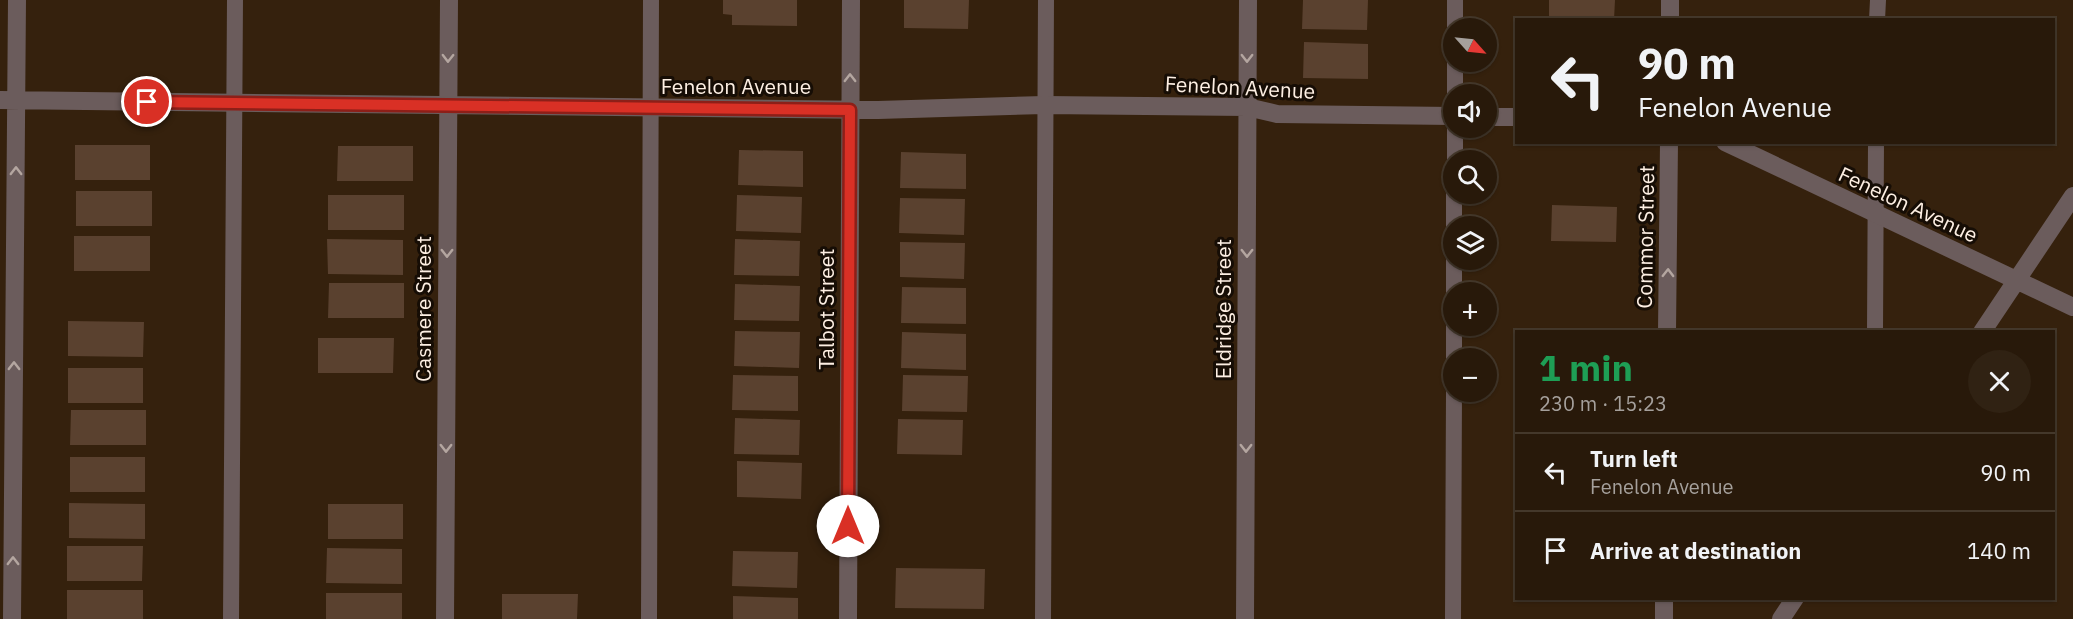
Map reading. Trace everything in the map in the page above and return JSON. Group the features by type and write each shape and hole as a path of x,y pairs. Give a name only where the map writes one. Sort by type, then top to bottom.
{"street":[{"path":"12,619 8,100 17,0"},
{"name":"Casmere Street","path":"445,619 449,0"},
{"name":"Talbot Street","path":"848,619 851,0"},
{"name":"Eldridge Street","path":"1245,619 1248,0"},
{"path":"1670,0 1670,18"},
{"name":"Fenelon Avenue","path":"8,100 651,109 850,110 1044,105 1247,107 1277,114 1443,116"},
{"path":"1497,117 1515,117"},
{"name":"Commor Street","path":"1667,330 1669,144"},
{"name":"Fenelon Avenue","path":"1729,144 2073,307"},
{"path":"1983,330 2073,196"},
{"path":"1664,600 1664,619"},
{"path":"1781,619 1794,600"}],"lane":[{"path":"231,619 235,0"},
{"path":"649,619 651,0"},
{"path":"1044,619 1046,0"},
{"path":"1455,0 1455,18"},
{"path":"1877,18 1878,0"},
{"path":"1875,330 1876,144"},
{"path":"1453,619 1454,402"}],"building":[{"path":"723,0 797,0 797,26 732,25 732,15 723,14"},
{"path":"904,0 969,0 968,29 904,28"},
{"path":"1303,0 1368,0 1367,30 1302,29"},
{"path":"1549,0 1615,0 1614,18 1549,18"},
{"path":"1304,42 1368,44 1368,79 1303,78"},
{"path":"75,145 150,145 150,180 75,180"},
{"path":"338,146 413,146 413,181 337,181"},
{"path":"739,150 803,151 803,187 738,185"},
{"path":"901,152 966,154 966,189 900,188"},
{"path":"76,191 152,191 152,226 76,226"},
{"path":"328,195 404,195 404,230 328,230"},
{"path":"737,195 802,197 801,233 736,231"},
{"path":"900,198 965,199 964,235 899,233"},
{"path":"1552,205 1617,207 1616,242 1551,241"},
{"path":"74,236 150,236 150,271 74,271"},
{"path":"327,239 403,240 403,275 328,274"},
{"path":"735,239 800,241 799,276 734,275"},
{"path":"900,242 965,243 964,279 900,277"},
{"path":"329,283 404,283 404,318 328,318"},
{"path":"735,284 800,286 799,321 734,320"},
{"path":"902,287 966,288 966,324 901,323"},
{"path":"68,321 144,322 143,357 68,356"},
{"path":"735,331 800,332 799,368 734,366"},
{"path":"902,332 966,334 966,370 901,368"},
{"path":"318,338 394,338 393,373 318,373"},
{"path":"68,368 143,368 143,403 68,403"},
{"path":"733,375 798,376 798,411 732,410"},
{"path":"903,375 968,376 967,412 902,411"},
{"path":"71,410 146,410 146,445 70,445"},
{"path":"735,418 800,420 799,455 734,454"},
{"path":"898,419 963,420 962,455 897,454"},
{"path":"70,457 145,457 145,492 70,492"},
{"path":"737,461 802,463 801,499 737,497"},
{"path":"69,503 145,504 145,539 69,538"},
{"path":"328,504 403,504 403,539 328,539"},
{"path":"67,546 143,546 142,581 67,581"},
{"path":"327,548 402,549 402,584 326,583"},
{"path":"733,551 798,552 797,588 732,586"},
{"path":"896,568 985,569 984,609 895,608"},
{"path":"67,590 143,590 143,619 67,619"},
{"path":"326,593 402,593 402,619 326,619"},
{"path":"502,594 578,594 577,619 502,619"},
{"path":"733,596 798,598 798,619 733,619"}],"route":[{"path":"147,102 850,110 848,526"}]}
